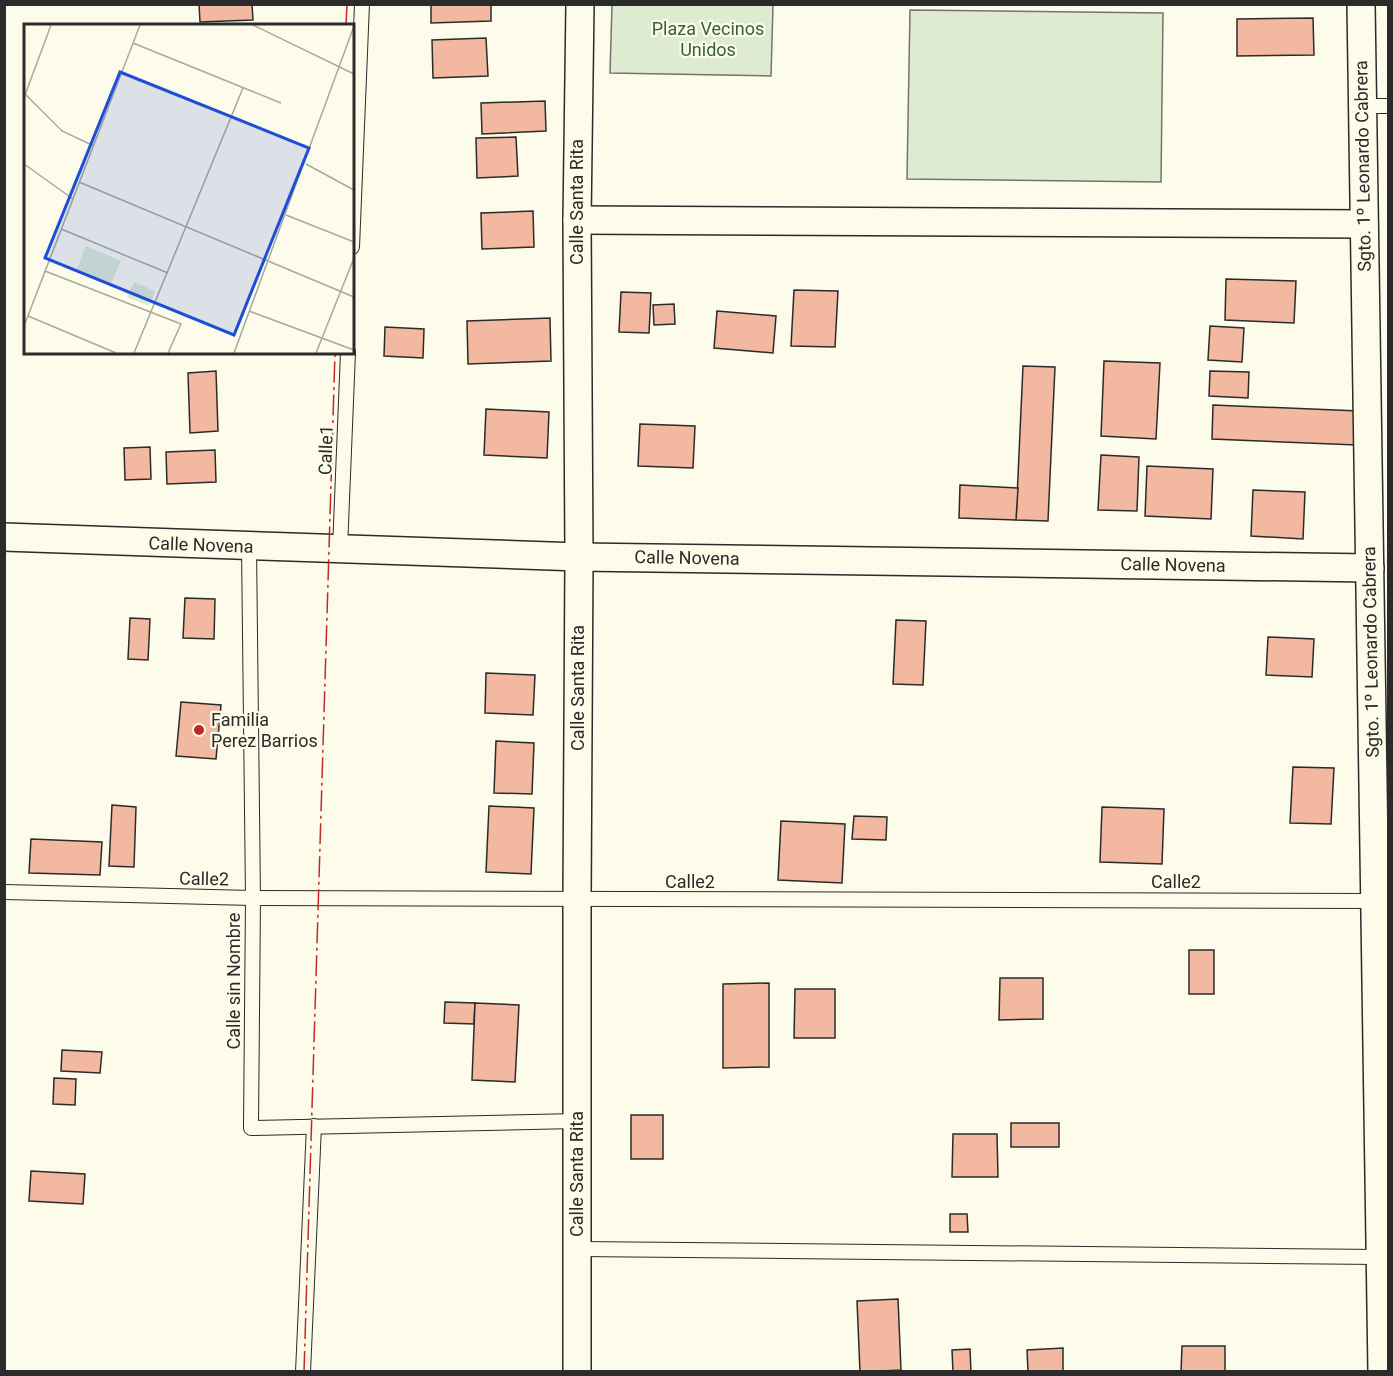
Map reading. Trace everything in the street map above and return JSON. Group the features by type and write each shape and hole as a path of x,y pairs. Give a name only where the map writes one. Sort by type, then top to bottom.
{"street":[{"name":"Calle Santa Rita","path":"577,1371 579,557 577,220 580,4"},
{"name":"Sgto. 1º Leonardo Cabrera","path":"1361,4 1376,106 1365,224 1378,447 1370,568 1381,837 1375,901 1384,1196 1380,1257 1382,1371"},
{"path":"577,220 1365,224"},
{"name":"Calle Novena","path":"4,537 579,557 1370,568"}],"lane":[{"path":"354,198 362,4"},
{"name":"Calle1","path":"340,549 348,354"},
{"name":"Calle sin Nombre","path":"249,546 253,898 251,1128 314,1126"},
{"name":"Calle2","path":"4,892 253,898 1375,901"},
{"path":"303,1371 314,1126 577,1122"},
{"path":"577,1249 1380,1257"}],"green space":[{"name":"Plaza Vecinos Unidos","path":"612,5 773,5 771,76 610,73"},
{"path":"910,10 1163,13 1161,182 907,179"}],"building":[{"path":"199,4 252,4 253,20 200,22"},
{"path":"431,4 491,4 491,21 431,23"},
{"path":"1313,18 1314,55 1237,56 1237,19"},
{"path":"486,38 488,76 433,78 432,40"},
{"path":"545,101 546,131 482,134 481,103"},
{"path":"516,137 518,176 477,178 476,138"},
{"path":"533,211 534,247 482,249 481,213"},
{"path":"1226,279 1296,281 1294,323 1225,320"},
{"path":"794,290 838,291 835,347 791,346"},
{"path":"621,292 651,293 649,333 619,332"},
{"path":"674,304 675,324 654,325 653,305"},
{"path":"717,311 776,316 773,353 714,348"},
{"path":"550,318 551,361 468,364 467,321"},
{"path":"1210,326 1244,328 1242,362 1208,360"},
{"path":"385,327 424,329 423,358 384,356"},
{"path":"1104,361 1160,363 1156,439 1101,436"},
{"path":"1023,366 1055,367 1048,521 1016,520"},
{"path":"216,371 218,431 190,433 188,373"},
{"path":"1210,371 1249,372 1248,398 1209,396"},
{"path":"1213,405 1359,411 1357,445 1212,439"},
{"path":"486,409 549,412 547,458 484,455"},
{"path":"640,424 695,426 693,468 638,466"},
{"path":"150,447 151,479 125,480 124,448"},
{"path":"215,450 216,482 167,484 166,452"},
{"path":"1101,455 1139,457 1137,511 1098,510"},
{"path":"1147,466 1213,469 1211,519 1145,516"},
{"path":"960,485 1018,488 1016,520 959,518"},
{"path":"1253,490 1305,492 1303,539 1251,536"},
{"path":"185,598 215,599 214,639 183,638"},
{"path":"130,618 150,619 148,660 128,659"},
{"path":"896,620 926,621 923,685 893,684"},
{"path":"1268,637 1314,639 1312,677 1266,675"},
{"path":"486,673 535,675 533,715 485,713"},
{"name":"Familia Perez Barrios","path":"181,702 221,705 216,759 176,756"},
{"path":"496,741 534,743 532,794 494,793"},
{"path":"1293,767 1334,768 1331,824 1290,823"},
{"path":"112,805 136,807 134,867 109,866"},
{"path":"489,806 534,808 531,874 486,872"},
{"path":"1102,807 1164,809 1162,864 1100,862"},
{"path":"854,816 887,817 886,840 852,839"},
{"path":"781,821 845,824 842,883 778,880"},
{"path":"31,839 102,842 100,875 29,873"},
{"path":"1189,950 1214,950 1214,994 1189,994"},
{"path":"1000,978 1043,978 1043,1019 999,1020"},
{"path":"769,983 769,1067 723,1068 723,984"},
{"path":"795,989 835,989 835,1038 794,1038"},
{"path":"445,1002 475,1003 474,1024 444,1023"},
{"path":"475,1003 519,1005 515,1082 472,1080"},
{"path":"62,1050 102,1052 100,1073 61,1071"},
{"path":"54,1078 76,1079 75,1105 53,1104"},
{"path":"631,1115 663,1115 663,1159 631,1159"},
{"path":"1011,1123 1059,1123 1059,1147 1011,1147"},
{"path":"953,1134 997,1134 998,1177 952,1177"},
{"path":"31,1171 85,1174 83,1204 29,1201"},
{"path":"950,1214 967,1214 968,1232 950,1232"},
{"path":"898,1299 901,1370 860,1372 857,1301"},
{"path":"1182,1346 1225,1346 1225,1372 1181,1372"},
{"path":"1063,1348 1063,1372 1028,1372 1027,1350"},
{"path":"970,1349 971,1372 953,1372 952,1350"}],"power":[{"path":"346,24 347,4"},
{"path":"304,1372 335,354"}],"place":[{"name":"Familia Perez Barrios","path":"199,730"}]}
